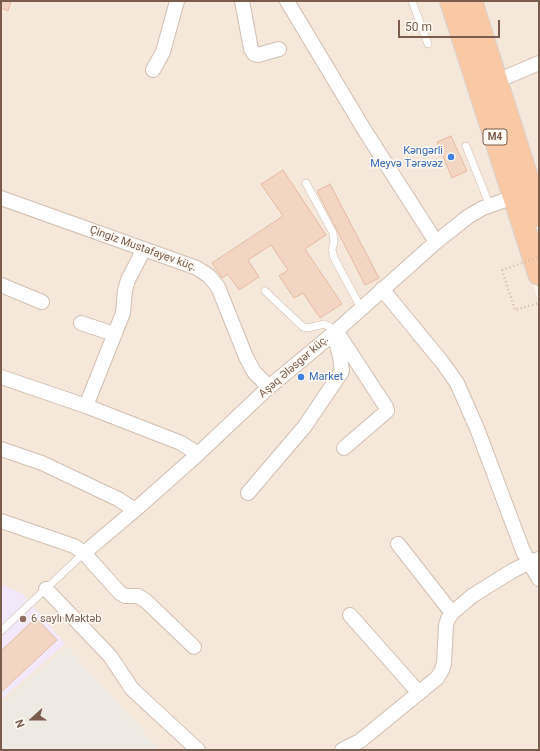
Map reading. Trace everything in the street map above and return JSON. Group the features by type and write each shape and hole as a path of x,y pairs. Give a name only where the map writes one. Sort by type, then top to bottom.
{"highway":[{"name":"M4","path":"451,1 539,274"},
{"name":"M4","path":"471,1 539,215"}],"street":[{"path":"153,70 164,47 177,1"},
{"path":"242,1 251,50 254,54 258,55 279,49"},
{"path":"287,1 365,131 436,242"},
{"path":"496,81 539,63"},
{"name":"Aşəq Ələsgər küç.","path":"84,553 135,510 269,388 335,332 436,242 469,216 514,197"},
{"name":"Çingiz Mustafayev küç.","path":"1,198 197,268 209,276 218,287 246,357 254,372 269,388"},
{"path":"86,406 123,313 125,290 128,280 144,249"},
{"path":"1,285 42,302"},
{"path":"382,289 442,362 457,383 478,431 521,545 534,561 539,580"},
{"path":"81,323 114,334"},
{"path":"335,332 386,406 387,412 344,448"},
{"path":"248,493 305,426 342,371 335,332"},
{"path":"1,377 86,406 181,443 198,454"},
{"path":"1,449 48,467 118,499 135,510"},
{"path":"1,522 74,546 84,553 120,593 126,596 138,596 146,600 194,647"},
{"path":"398,544 452,613"},
{"path":"342,750 360,741 437,678 444,663 446,625 452,613 472,596 512,571 534,561"},
{"path":"46,589 110,656 132,689 198,750"},
{"path":"350,615 419,694"}],"lane":[{"path":"412,1 428,44"},
{"path":"466,146 490,206"},
{"path":"306,183 333,233 334,242 332,250 334,258 361,308"},
{"path":"266,291 303,327 308,328 324,324 335,332"},
{"path":"1,631 84,553"}],"path":[{"path":"539,257 502,270 515,310 539,303"}],"shaded area":[{"path":"1,1 442,1 539,303 539,750 1,750"},
{"path":"481,1 539,1 539,184"},
{"name":"6 saylı Məktəb","path":"1,584 23,594 65,644 1,700"},
{"path":"67,646 160,750 1,750 1,704"}],"building":[{"path":"1,1 11,1 8,11 1,8"},
{"path":"451,136 467,171 452,178 437,142"},
{"path":"283,170 326,235 305,249 342,304 320,318 303,293 294,298 279,276 288,270 271,245 248,260 259,277 239,290 228,274 222,278 212,263 283,216 261,184"},
{"path":"330,184 379,278 365,285 317,191"},
{"path":"36,618 57,640 1,692 1,651"}],"place":[{"name":"Kəngərli Meyvə Tərəvəz","path":"451,157"},
{"name":"Market","path":"301,377"},
{"name":"6 saylı Məktəb","path":"23,619"}]}
